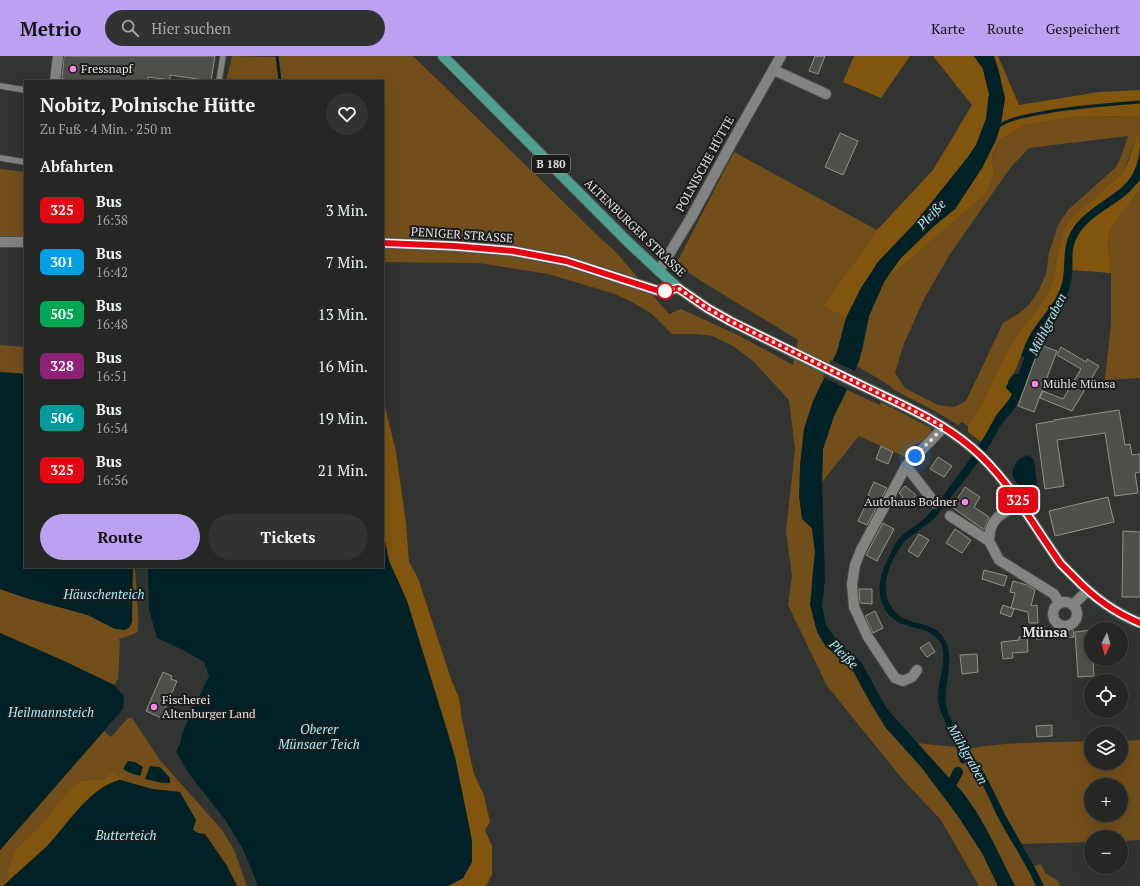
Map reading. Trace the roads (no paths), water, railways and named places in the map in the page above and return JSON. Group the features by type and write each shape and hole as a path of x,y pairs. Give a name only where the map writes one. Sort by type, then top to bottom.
{"main road":[{"name":"ALTENBURGER STRASSE","path":"443,56 626,240 678,288 707,308 730,321 881,394 944,427"},
{"name":"B 180","path":"944,427 972,448 1004,482 1062,564 1087,591 1099,601 1140,623"}],"street":[{"path":"55,80 58,56"},
{"name":"POLNISCHE HÜTTE","path":"659,271 692,216 730,144 781,56"},
{"path":"774,70 826,94"},
{"path":"0,242 24,242"},
{"name":"PENIGER STRASSE","path":"384,243 454,246 513,251 566,261 662,292 678,288"},
{"path":"917,670 912,677 903,681 895,678 868,637 854,607 852,584 855,565 861,550 906,466 944,427"},
{"path":"906,466 935,503"},
{"path":"1019,502 998,517 993,523 989,541 998,560 1054,594 1060,603"},
{"path":"950,516 989,541"},
{"path":"1073,605 1087,591"},
{"path":"1066,602 1073,605 1077,612 1075,620 1069,625 1061,626 1055,621 1053,613 1054,609 1060,603 1066,602"}],"lane":[{"path":"219,80 223,56"},
{"path":"0,86 24,90"},
{"path":"0,158 24,162"}],"water":[{"name":"Pleiße","path":"974,56 994,56 1005,98 1001,124 996,140 982,168 955,209 934,226 900,259 884,282 869,316 859,361 834,416 823,449 822,482 825,579 822,607 827,627 839,643 861,662 887,709 959,789 978,814 1015,886 998,886 982,853 958,816 922,768 886,728 853,671 842,659 826,647 817,632 810,605 815,552 812,528 802,519 799,496 800,466 804,429 813,401 837,352 846,318 861,288 878,262 915,223 976,145 986,119 989,94 983,69"},
{"path":"1140,152 1140,180 1123,197 1093,218 1076,238 1073,250 1071,282 1066,297 1042,343 1039,342 1032,363 1026,360 1026,358 1021,356 1028,338 1052,305 1061,287 1068,237 1078,222 1085,215 1123,187 1129,180 1136,167"},
{"name":"Häuschenteich","path":"0,372 24,374 24,568 133,568 132,622 129,628 125,630 115,629 88,615 26,598 0,589"},
{"path":"1015,374 1027,376 1016,406 1001,425 981,459 941,511 931,521 903,543 889,569 886,594 894,611 898,615 905,619 928,626 943,636 949,651 946,706 949,715 966,748 985,774 1044,886 1036,886 972,767 968,762 965,762 964,764 960,762 955,741 942,715 938,699 943,663 940,642 927,632 901,623 893,618 886,611 880,594 880,581 886,563 896,542 900,537 922,521 931,511 969,460 996,416 1012,394 1006,388 1009,380"},
{"path":"1027,455 1034,460 1037,486 1034,490 1031,486 1023,488 1013,477 1013,471 1016,463"},
{"name":"Oberer Münsaer Teich","path":"384,536 389,561 407,601 455,757 472,841 472,862 463,878 448,886 258,886 243,849 226,821 190,775 176,752 181,741 182,733 209,676 204,662 157,638 149,610 148,568 384,568"},
{"name":"Heilmannsteich","path":"0,633 114,685 124,696 123,709 0,850"},
{"path":"128,761 135,762 143,767 140,776 123,769"},
{"path":"150,766 160,767 170,778 170,783 145,779"},
{"name":"Butterteich","path":"120,780 152,789 180,792 196,820 193,830 198,833 205,834 227,866 237,886 3,886 46,847 88,799 109,784"}],"waterway":[{"path":"277,56 280,80"},
{"path":"999,126 1007,121 1017,118 1049,112 1088,106 1140,102"},
{"name":"Mühlgraben","path":"1019,388 1033,348"},
{"path":"949,788 958,772"}],"place":[{"name":"Fressnapf","path":"73,69"},
{"name":"Mühle Münsa","path":"1035,384"},
{"name":"Autohaus Bodner","path":"965,502"},
{"name":"Fischerei Altenburger Land","path":"154,707"}],"district":[{"name":"Münsa","path":"1045,632"}]}
